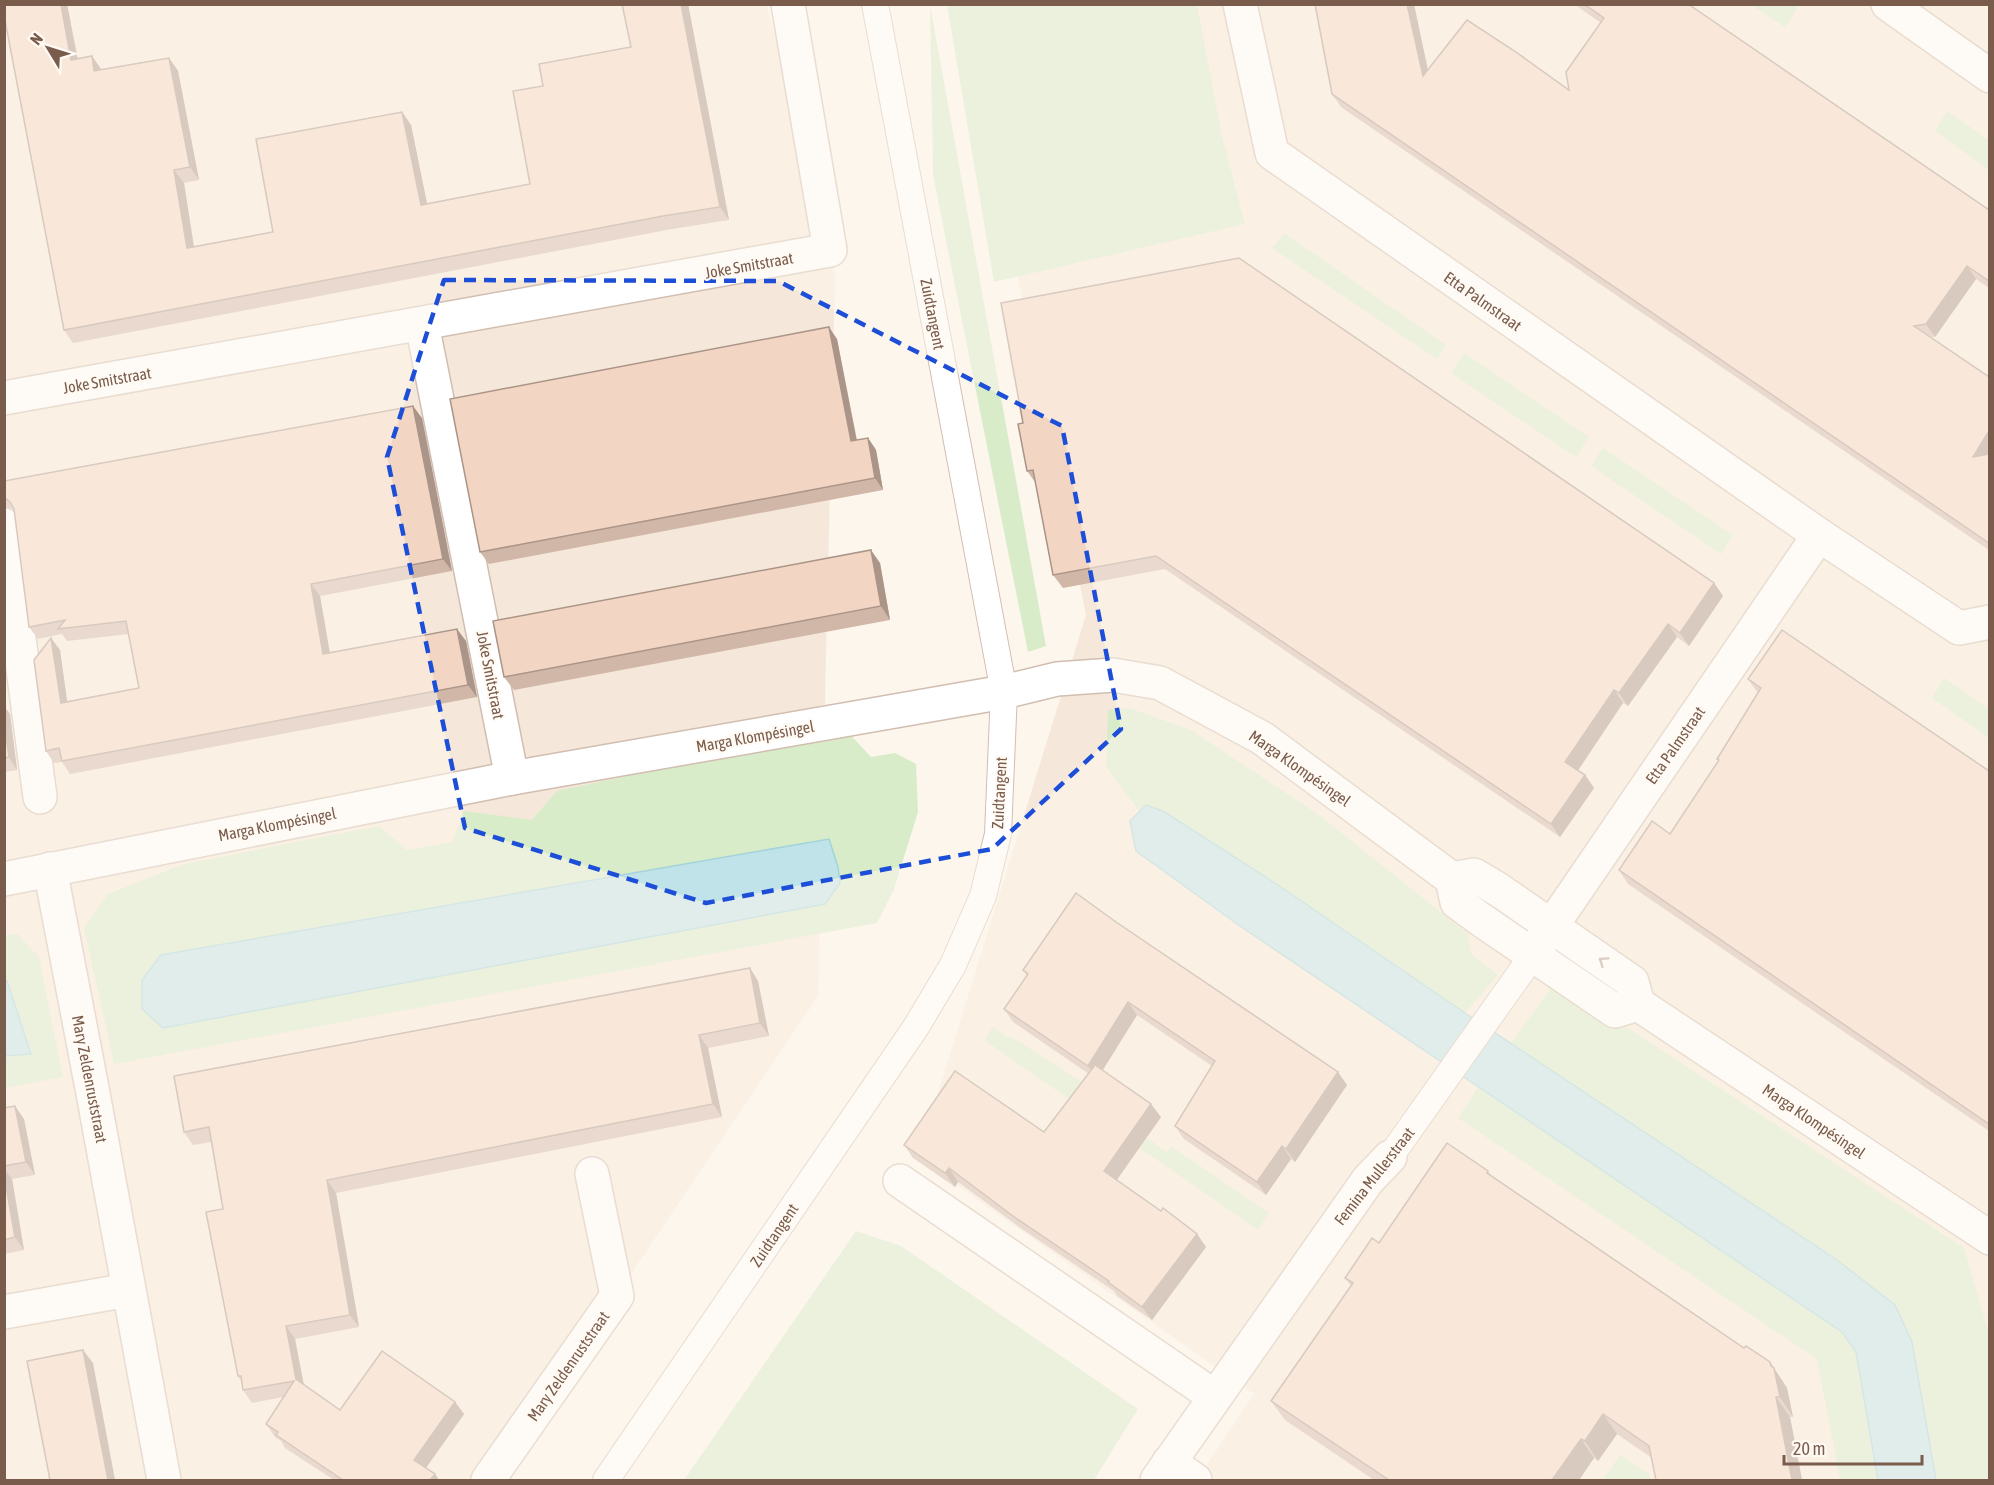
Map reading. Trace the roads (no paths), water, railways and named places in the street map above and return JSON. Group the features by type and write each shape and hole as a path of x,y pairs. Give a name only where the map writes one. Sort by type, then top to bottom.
{"street":[{"name":"Joke Smitstraat","path":"4,398 830,250 788,4"},
{"name":"Etta Palmstraat","path":"1240,4 1272,153 1820,535 1974,625 1989,649"},
{"path":"1888,4 1989,76"},
{"name":"Joke Smitstraat","path":"422,324 512,778"},
{"path":"4,525 40,797"},
{"name":"Etta Palmstraat","path":"1533,954 1820,535"},
{"name":"Marga Klompésingel","path":"4,879 512,778 1004,692 1057,679 1113,675 1160,682 1262,738 1452,879"},
{"name":"Mary Zeldenruststraat","path":"50,869 164,1480"},
{"path":"1474,875 1551,926 1632,982 1638,1004 1615,1011 1457,902 1452,879 1474,875"},
{"name":"Marga Klompésingel","path":"1638,1004 1989,1238"},
{"name":"Femina Mullerstraat","path":"1174,1474 1215,1397 1368,1180 1390,1157"},
{"name":"Mary Zeldenruststraat","path":"488,1480 617,1296 592,1174"},
{"path":"900,1181 1215,1397"},
{"path":"4,1312 128,1290"}],"lane":[{"name":"Zuidtangent","path":"606,1480 916,1027 953,966 983,896 998,834 1004,692 875,4"},
{"name":"Femina Mullerstraat","path":"1390,1157 1533,954"}],"water":[{"path":"1146,805 1163,811 1278,885 1465,1013 1837,1260 1895,1305 1912,1342 1936,1480 1878,1480 1856,1352 1842,1332 1240,926 1136,851 1130,821"},
{"path":"829,839 838,867 840,883 825,904 163,1028 142,1009 142,980 161,955"},
{"path":"7,981 31,1054 5,1056 4,982"}]}
